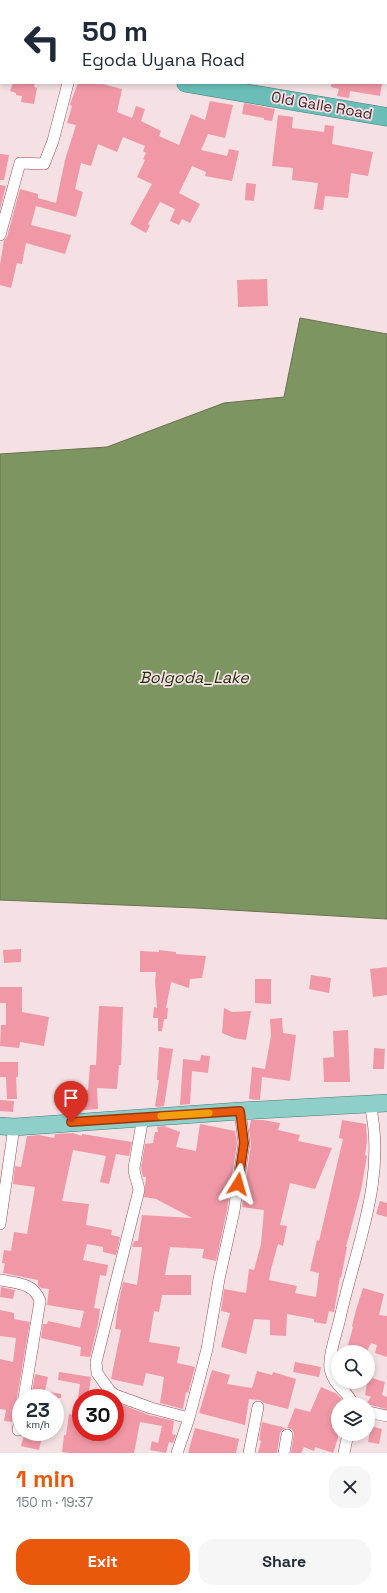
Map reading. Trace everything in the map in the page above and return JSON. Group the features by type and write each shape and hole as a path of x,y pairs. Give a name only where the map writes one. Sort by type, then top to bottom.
{"highway":[{"name":"Old Galle Road","path":"198,84 387,117"}],"main road":[{"path":"7,1126 240,1111 379,1104"}],"street":[{"path":"0,235 20,163 44,164 53,141 68,84"},
{"path":"349,1397 335,1383 330,1367 343,1306 371,1205 375,1180 377,1144 375,1123 379,1104"},
{"path":"177,1453 189,1418 207,1349 219,1279 234,1211 244,1143 240,1111"},
{"path":"143,1117 134,1168 134,1175 140,1190 96,1362 97,1373 110,1391 115,1395 151,1408 189,1418"},
{"path":"0,1224 7,1126"},
{"path":"0,1280 28,1286 37,1292 40,1301 25,1389"},
{"path":"250,1453 258,1407"},
{"path":"375,1413 387,1416"},
{"path":"284,1453 287,1435"},
{"path":"344,1453 347,1441"}],"water":[{"name":"Bolgoda_Lake","path":"300,318 387,334 387,919 196,908 0,900 0,454 107,447 224,403 284,397"}],"building":[{"path":"13,84 35,84 34,87 37,88 34,104 21,102 22,96 16,95 16,93 10,91"},
{"path":"78,84 103,84 122,89 117,112 132,118 136,106 145,109 141,121 161,131 159,136 179,145 191,114 205,120 210,101 233,105 225,138 208,134 201,150 227,156 229,149 239,151 232,181 205,176 206,172 192,166 179,193 200,204 190,223 182,219 179,225 170,221 175,209 160,202 148,224 150,225 146,233 130,224 152,184 137,177 145,160 143,159 146,153 143,151 145,146 123,137 117,152 98,144 91,166 81,163 75,189 83,192 76,217 36,206 31,225 71,235 65,254 26,243 22,264 17,263 11,288 0,285 0,265 4,240 7,237 20,189 38,194 38,198 56,203 65,160 76,125 67,123 72,106 70,104"},
{"path":"331,84 382,84 380,96 350,91 349,98 337,96 339,89 331,87"},
{"path":"244,103 275,109 272,121 242,114"},
{"path":"278,115 293,117 292,128 324,132 325,125 334,126 332,144 373,152 368,176 351,173 348,198 325,196 323,210 314,209 318,183 292,180 293,168 272,166"},
{"path":"0,154 9,155 4,180 0,180"},
{"path":"246,183 256,184 254,201 245,200"},
{"path":"0,185 6,186 0,209"},
{"path":"267,279 268,306 238,307 237,280"},
{"path":"21,949 21,962 4,963 3,950"},
{"path":"159,950 176,952 176,954 206,956 202,978 190,979 189,988 171,982 166,1008 168,1008 167,1019 164,1019 162,1031 158,1031 158,1018 153,1018 154,1007 157,1008 155,981 156,972 140,972 140,951 159,952"},
{"path":"387,967 387,995 373,997 370,969"},
{"path":"311,975 331,978 329,993 309,989"},
{"path":"255,979 271,979 271,1004 255,1003"},
{"path":"0,987 22,987 22,1012 49,1017 44,1046 20,1042 19,1048 0,1046 1,1025 6,1025 6,1003 0,1003"},
{"path":"99,1006 123,1007 121,1065 119,1065 117,1089 97,1088 98,1109 71,1111 70,1091 88,1090 90,1065 96,1065"},
{"path":"224,1008 232,1012 251,1011 246,1040 234,1038 222,1033"},
{"path":"282,1018 283,1033 296,1035 290,1081 262,1077 260,1100 249,1099 252,1067 265,1069 271,1036 270,1019"},
{"path":"348,1030 350,1082 324,1082 323,1058 334,1057 333,1031"},
{"path":"159,1047 173,1049 164,1106 158,1107 155,1106 159,1080 157,1080"},
{"path":"374,1048 385,1049 384,1069 373,1069"},
{"path":"201,1055 210,1056 208,1073 192,1071 190,1104 180,1105 183,1059 200,1061"},
{"path":"0,1062 18,1062 18,1077 16,1077 17,1099 7,1099 6,1077 0,1077"},
{"path":"0,1100 14,1101 13,1112 0,1111"},
{"path":"251,1120 263,1120 280,1123 278,1130 300,1135 298,1141 332,1148 315,1189 290,1183 280,1225 287,1226 283,1246 278,1244 269,1280 297,1286 295,1293 316,1297 319,1273 310,1271 317,1240 319,1241 343,1139 339,1138 342,1120 366,1124 367,1141 365,1155 367,1156 361,1190 346,1247 334,1312 329,1311 326,1324 314,1322 314,1319 287,1314 286,1336 270,1335 270,1320 254,1319 246,1354 221,1347 230,1313 221,1311 224,1289 246,1293 249,1269 254,1270 261,1244 264,1210 242,1207 251,1144 249,1130"},
{"path":"200,1124 235,1131 237,1143 227,1210 216,1261 202,1258 204,1249 170,1247 165,1275 191,1275 191,1295 162,1295 159,1312 154,1311 149,1342 180,1347 177,1363 195,1367 188,1393 186,1392 183,1409 160,1403 164,1377 146,1373 143,1386 111,1379 121,1330 115,1329 123,1282 137,1285 142,1247 132,1247 134,1241 138,1241 142,1215 192,1218 156,1199 144,1197 146,1177 143,1177 141,1168 145,1144 153,1143 155,1132 158,1132 157,1127 164,1126 180,1132 176,1147 196,1151"},
{"path":"73,1133 82,1136 82,1134 132,1142 129,1156 116,1154 109,1184 100,1182 106,1156 73,1150 62,1201 89,1204 86,1225 112,1230 111,1235 120,1237 116,1255 103,1252 103,1247 87,1244 83,1260 108,1265 106,1276 100,1275 94,1308 100,1309 90,1357 80,1356 81,1347 41,1338 43,1324 47,1324 48,1321 80,1328 84,1311 47,1305 49,1289 41,1288 38,1285 38,1280 3,1273 5,1263 2,1263 4,1250 11,1251 14,1232 27,1234 35,1187 13,1184 15,1166 21,1167 27,1136 39,1135 54,1138 55,1134"},
{"path":"380,1201 387,1203 387,1217 376,1214"},
{"path":"1,1287 15,1290 13,1299 0,1297"},
{"path":"363,1288 384,1294 379,1315 387,1316 387,1357 375,1353 377,1345 371,1343 370,1345 348,1345"},
{"path":"0,1310 14,1313 14,1319 30,1322 18,1389 12,1389 12,1422 4,1421 6,1410 0,1409 0,1359 13,1362 16,1338 0,1336"},
{"path":"295,1362 321,1367 319,1377 293,1372"},
{"path":"212,1370 230,1375 227,1384 252,1388 257,1371 272,1375 273,1372 296,1379 288,1409 264,1403 260,1400 249,1399 245,1425 199,1413"},
{"path":"59,1372 91,1377 89,1389 79,1389 80,1384 58,1380"},
{"path":"35,1374 48,1377 45,1389 32,1389"},
{"path":"375,1379 385,1382 382,1395 387,1397 387,1409 375,1406 375,1397 365,1395 366,1389 375,1389"},
{"path":"321,1387 337,1394 340,1397 331,1397 331,1441 337,1441 333,1453 315,1447 314,1451 304,1447 301,1453 291,1453 294,1433 291,1429 287,1428 295,1408 310,1412"},
{"path":"124,1405 149,1415 174,1421 172,1434 176,1435 173,1443 169,1442 166,1453 150,1450 152,1441 158,1443 162,1426 140,1422 134,1453 62,1452 69,1414 72,1415 72,1441 124,1441"},
{"path":"262,1422 286,1428 280,1433 277,1453 258,1453 261,1441 259,1440"},
{"path":"375,1427 382,1429 379,1444 368,1442 375,1441"},
{"path":"195,1428 239,1439 236,1453 188,1453"},
{"path":"22,1441 41,1441 39,1450 21,1446"}],"slow traffic":[{"path":"161,1116 209,1113"}],"route":[{"path":"71,1122 240,1111 244,1143 238,1184"}]}
